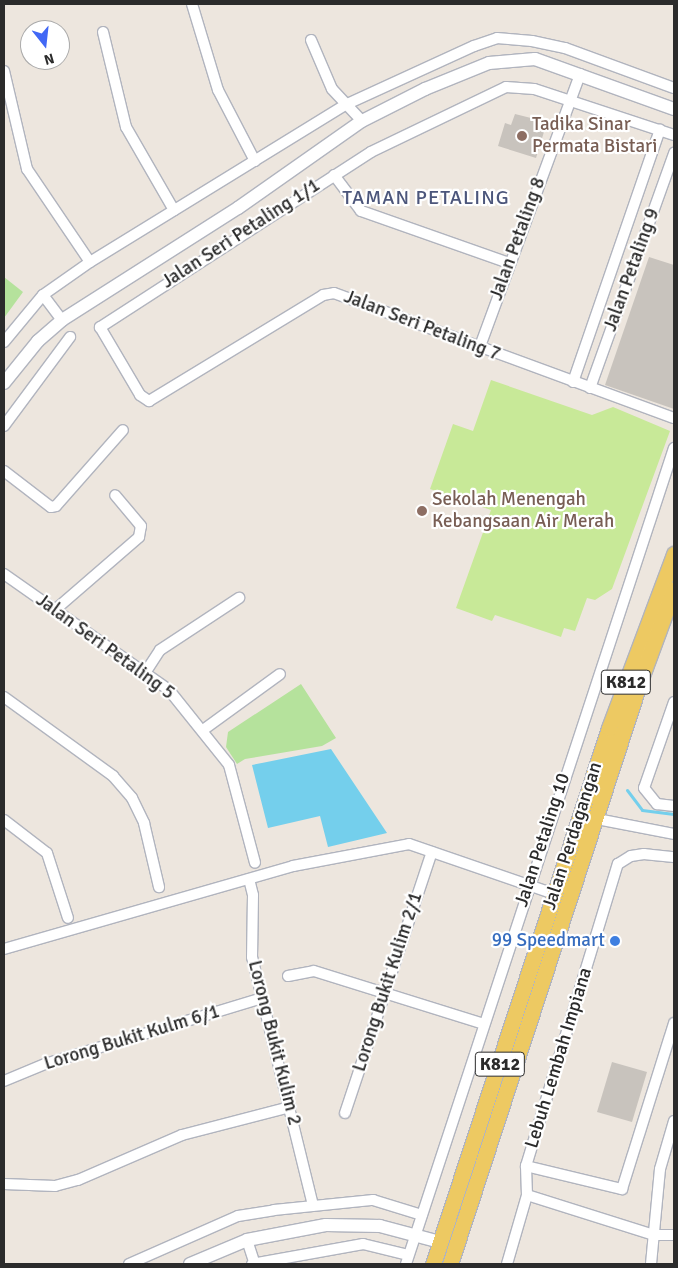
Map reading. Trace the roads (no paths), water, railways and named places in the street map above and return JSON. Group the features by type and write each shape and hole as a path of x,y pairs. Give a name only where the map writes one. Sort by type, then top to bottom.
{"main road":[{"name":"Jalan Perdagangan","path":"433,1264 609,728 674,554"},
{"name":"Jalan Perdagangan","path":"450,1264 597,819 640,681 674,590"}],"street":[{"path":"192,4 218,90 256,161"},
{"path":"103,32 126,128 174,210"},
{"path":"4,342 43,295 90,262 344,105 497,38 565,48 674,88"},
{"path":"311,40 321,70 344,105 362,121"},
{"path":"4,383 38,340 62,320 238,208 362,121 425,89 490,63 535,59 674,109"},
{"path":"4,71 27,169 90,262"},
{"name":"Jalan Petaling 8","path":"479,349 568,98 580,74"},
{"name":"Jalan Seri Petaling 1/1","path":"159,397 149,401 140,395 101,332 102,324 371,152 506,87 521,85 568,98 674,135"},
{"path":"573,382 660,130"},
{"name":"Jalan Petaling 9","path":"590,388 674,153"},
{"path":"334,175 361,211 509,263"},
{"name":"Jalan Seri Petaling 7","path":"159,397 329,293 479,349 674,418"},
{"path":"43,295 62,320"},
{"path":"4,426 70,337"},
{"path":"4,471 51,507 56,506 123,430"},
{"name":"Jalan Petaling 10","path":"407,1260 528,886 674,448"},
{"path":"56,609 139,537 141,526 115,495"},
{"name":"Jalan Seri Petaling 5","path":"4,574 170,690 229,765 255,863"},
{"path":"145,673 160,650 240,598"},
{"path":"203,730 280,674"},
{"path":"4,697 113,776 132,798 144,824 159,887"},
{"path":"674,702 644,788 658,804 674,806"},
{"path":"597,819 674,834"},
{"path":"4,820 48,853 68,918"},
{"path":"4,949 250,879 409,844 554,894"},
{"name":"Lorong Bukit Kulim 2/1","path":"345,1113 432,852"},
{"name":"Lebuh Lembah Impiana","path":"507,1264 527,1196 526,1166 618,864 631,856 644,854 674,857"},
{"name":"Lorong Bukit Kulim 2","path":"250,879 253,895 252,957 313,1206"},
{"path":"288,976 314,971 484,1024"},
{"name":"Lorong Bukit Kulm 6/1","path":"4,1081 45,1064 262,998"},
{"path":"526,1166 622,1189 674,1023"},
{"path":"4,1184 55,1186 78,1180 182,1135 290,1107"},
{"path":"651,1264 660,1169 674,1122"},
{"path":"527,1196 654,1235 674,1235"},
{"path":"129,1264 238,1216 373,1200 422,1215"},
{"path":"190,1264 247,1240 326,1225 380,1226 416,1234 440,1242"},
{"path":"247,1240 254,1264 363,1244 407,1260"}],"water":[{"path":"331,749 387,833 328,847 320,816 268,828 252,765"}],"waterway":[{"path":"627,790 642,810 674,814"}],"place":[{"name":"Tadika Sinar Permata Bistari","path":"522,136"},
{"name":"Sekolah Menengah Kebangsaan Air Merah","path":"422,511"},
{"name":"99 Speedmart","path":"615,941"}],"district":[{"name":"TAMAN PETALING","path":"426,197"}]}
